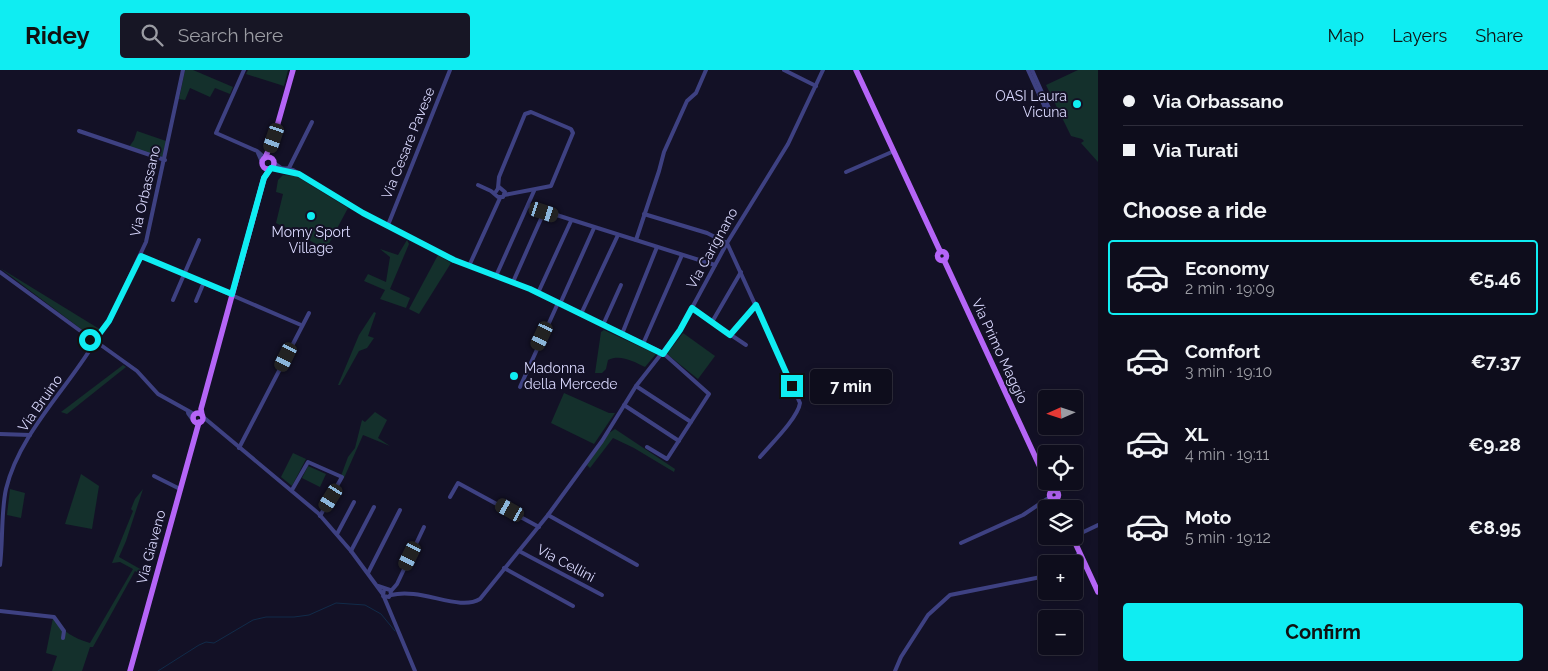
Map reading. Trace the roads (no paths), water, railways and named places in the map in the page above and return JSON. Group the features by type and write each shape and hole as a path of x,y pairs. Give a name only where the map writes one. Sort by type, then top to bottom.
{"main road":[{"name":"Via Giaveno","path":"264,178 263,162 274,137 293,70"},
{"path":"857,71 894,151"},
{"name":"Via Giaveno","path":"130,671 264,178 272,165 274,137"},
{"name":"Via Primo Maggio","path":"894,151 940,252 938,258 944,260 1038,461"},
{"path":"263,162 272,165"},
{"path":"263,162 272,165"},
{"name":"Via Primo Maggio","path":"1050,490 1054,500"},
{"path":"1076,545 1096,580 1098,592"}],"street":[{"name":"Via Orbassano","path":"97,337 109,321 141,256 165,160 183,70"},
{"path":"244,70 216,133 257,151 267,151 274,137"},
{"name":"Via Cesare Pavese","path":"388,225 450,70"},
{"path":"636,240 660,171 664,152 687,101 696,93 706,70"},
{"path":"784,70 816,86"},
{"name":"Via Carignano","path":"388,592 396,594 418,593 460,604 474,603 480,599 548,515 636,386 680,330 727,242 788,144 823,70"},
{"path":"1030,70 1047,112"},
{"path":"1030,70 1052,115"},
{"path":"469,266 498,193 498,183 525,114 531,112 571,129 573,133 551,186 512,195 498,193 478,185"},
{"path":"280,170 288,168 312,122"},
{"path":"79,131 165,160"},
{"path":"257,151 263,162"},
{"path":"846,172 894,151"},
{"path":"272,165 280,170 299,174"},
{"path":"272,165 288,168 388,225 469,266 538,293 663,354 709,394 667,459 648,446"},
{"path":"496,276 534,191"},
{"path":"528,206 715,265"},
{"path":"513,282 544,212"},
{"path":"644,214 707,233 727,242 742,272 800,406 760,457"},
{"path":"538,293 571,221"},
{"path":"520,386 594,228"},
{"path":"581,314 618,235"},
{"path":"172,300 198,240"},
{"path":"622,334 657,247"},
{"path":"643,344 682,255"},
{"path":"141,256 301,325"},
{"path":"0,272 90,338 90,342 93,345 98,343"},
{"path":"712,322 742,272"},
{"path":"196,301 204,282"},
{"path":"603,325 621,285"},
{"path":"730,335 756,305"},
{"path":"692,308 746,345"},
{"path":"239,448 301,325 309,313"},
{"path":"90,338 97,337 98,343 132,366 158,394 207,422 292,490 337,534 378,586 388,592"},
{"name":"Via Bruino","path":"0,563 6,489 30,435 46,409 76,373 93,345"},
{"path":"636,386 691,422"},
{"path":"624,405 679,441"},
{"path":"0,434 30,435"},
{"path":"292,490 308,462 342,477 320,516"},
{"path":"154,476 180,489"},
{"path":"450,498 458,483 539,527"},
{"path":"961,543 1023,515 1052,496"},
{"path":"337,534 354,502"},
{"path":"351,552 374,507"},
{"path":"368,573 400,510"},
{"path":"548,515 637,565"},
{"path":"1083,532 1098,525"},
{"path":"416,671 386,604 388,592 396,584 424,527"},
{"name":"Via Cellini","path":"519,551 602,595"},
{"path":"504,568 573,606"},
{"path":"895,671 904,651 928,615 950,595 1038,578"},
{"path":"0,611 54,617 64,630 63,638"}],"waterway":[{"path":"158,671 199,645 206,642 214,643 253,620 266,617 309,615 336,603 365,605 381,614 395,631"}],"place":[{"name":"OASI Laura Vicuna","path":"1077,104"},
{"name":"Momy Sport Village","path":"311,216"},
{"name":"Madonna della Mercede","path":"514,376"}]}
